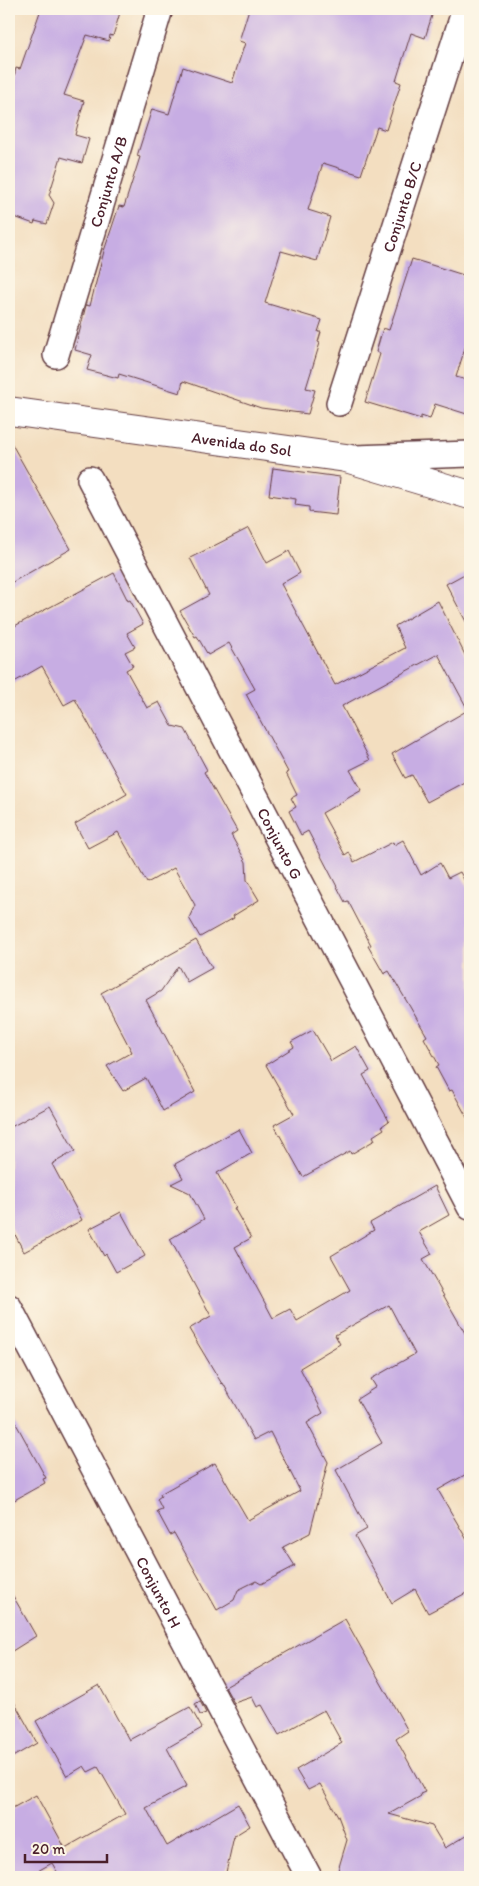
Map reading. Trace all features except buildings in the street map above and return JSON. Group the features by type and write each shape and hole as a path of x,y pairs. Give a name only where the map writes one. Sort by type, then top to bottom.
{"street":[{"name":"Conjunto A/B","path":"56,355 160,9"},
{"name":"Conjunto B/C","path":"339,403 465,9"},
{"name":"Avenida do Sol","path":"9,411 346,458 470,495"},
{"path":"346,458 470,454"},
{"name":"Conjunto G","path":"90,479 470,1207"},
{"name":"Conjunto H","path":"9,1307 309,1877"}]}
